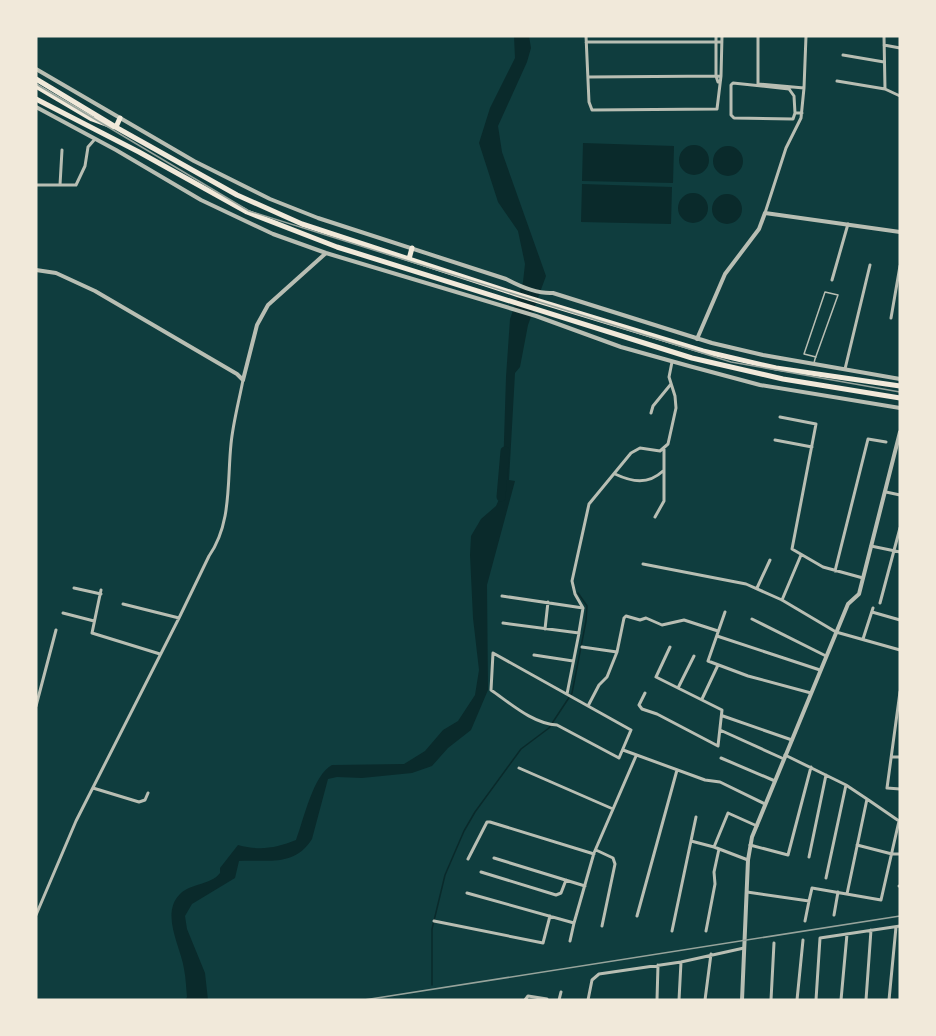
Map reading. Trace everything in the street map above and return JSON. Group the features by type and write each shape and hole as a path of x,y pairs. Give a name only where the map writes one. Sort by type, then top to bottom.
{"highway":[{"path":"36,79 117,128 237,195 277,214 512,293 703,351 776,368 900,386"},
{"path":"36,86 92,119 117,128"},
{"path":"36,99 139,152 247,212 337,247 537,314 737,370 900,398"},
{"path":"117,128 120,118"},
{"path":"115,141 116,150"},
{"path":"409,259 412,248"}],"street":[{"path":"586,36 589,102 592,110 717,109 722,76 722,36"},
{"path":"716,36 716,76 719,84"},
{"path":"758,36 758,84 804,88"},
{"path":"697,339 725,274 759,229 786,148 802,113 806,36"},
{"path":"884,36 885,89"},
{"path":"586,42 722,42"},
{"path":"883,45 900,48"},
{"path":"843,54 884,62"},
{"path":"36,69 213,171 270,199 318,218 506,279 514,284 547,294 553,293 697,339 763,356 900,379"},
{"path":"588,77 722,76"},
{"path":"837,81 885,89 900,96"},
{"path":"734,83 789,90 794,96 795,113 793,119 734,118 731,115 731,85 734,83"},
{"path":"36,107 216,207 273,234 326,253 511,305"},
{"path":"795,113 802,113"},
{"path":"36,185 76,185 85,166 88,147 95,138"},
{"path":"60,185 62,150"},
{"path":"765,213 900,232"},
{"path":"832,280 848,224"},
{"path":"36,915 69,837 215,547 224,523 233,430 256,325 268,305 326,253"},
{"path":"845,369 870,265"},
{"path":"891,318 900,266"},
{"path":"36,270 56,273 95,291 237,374 243,380"},
{"path":"537,314 621,347 760,385 900,408"},
{"path":"655,517 664,501 664,449 671,436 676,408 669,377 672,362"},
{"path":"651,412 672,384"},
{"path":"780,417 816,424 792,549 823,567 863,578"},
{"path":"742,1000 750,845 848,604 859,594 900,432"},
{"path":"835,571 868,439 886,442"},
{"path":"775,440 812,447"},
{"path":"567,695 583,608 575,594 572,580 589,504 637,448 660,451 664,449"},
{"path":"615,474 634,482 656,478 663,471"},
{"path":"886,492 900,495"},
{"path":"880,603 900,528"},
{"path":"870,546 900,552"},
{"path":"782,600 801,555"},
{"path":"758,588 770,560"},
{"path":"643,564 758,588 836,632 900,650"},
{"path":"74,588 101,592 92,633 160,654"},
{"path":"502,596 583,608"},
{"path":"545,629 548,602"},
{"path":"123,604 179,618"},
{"path":"863,639 873,610 900,620"},
{"path":"725,612 708,661 748,676 811,693"},
{"path":"63,613 94,621"},
{"path":"588,706 599,685 607,677 617,652 626,616 640,620 646,618 662,625 684,620 820,670"},
{"path":"752,619 826,656"},
{"path":"503,623 579,633"},
{"path":"36,706 56,630"},
{"path":"582,647 617,652"},
{"path":"645,693 639,705 642,708 718,746 722,710 656,677 670,647"},
{"path":"493,653 567,695 631,730 619,758 554,725 533,717 491,690 493,653"},
{"path":"534,655 573,661"},
{"path":"678,688 694,656"},
{"path":"701,700 718,665"},
{"path":"900,695 898,727 887,788 900,789"},
{"path":"722,716 792,740"},
{"path":"720,730 811,767 846,785 899,822 881,900 812,888 806,921"},
{"path":"622,750 705,780 720,782 765,804"},
{"path":"570,941 594,854 636,756"},
{"path":"892,757 900,757"},
{"path":"721,759 775,782"},
{"path":"750,845 788,855 811,767"},
{"path":"519,768 614,809"},
{"path":"637,916 677,770"},
{"path":"809,857 826,775"},
{"path":"826,878 846,785"},
{"path":"93,788 139,802 146,801 148,793"},
{"path":"847,894 867,799"},
{"path":"714,847 728,813 757,826"},
{"path":"672,931 696,817"},
{"path":"468,859 487,822 594,854"},
{"path":"691,841 748,860"},
{"path":"858,845 900,854"},
{"path":"706,931 719,849"},
{"path":"596,850 613,858 615,864 602,926"},
{"path":"494,858 585,886"},
{"path":"481,872 556,895 561,893 566,880"},
{"path":"747,892 809,901"},
{"path":"834,915 838,892"},
{"path":"467,893 574,923"},
{"path":"434,921 543,943 550,916"},
{"path":"816,1000 820,938 898,926 889,1000"},
{"path":"866,1000 871,930"},
{"path":"840,1000 847,934"},
{"path":"797,1000 803,940"},
{"path":"771,1000 774,942"},
{"path":"588,1000 592,980 599,974 681,962 744,948"},
{"path":"705,1000 711,954"},
{"path":"679,1000 681,962"},
{"path":"657,1000 658,965"},
{"path":"559,1000 561,992"},
{"path":"525,1000 528,996 547,999"}],"lane":[{"path":"813,364 816,357 837,295 825,292 804,354 816,357"}],"water":[{"path":"514,36 529,36 531,48 498,126 502,152 546,276 528,325 520,367 515,373 509,480 515,481 487,585 488,690 471,730 448,748 432,766 412,773 328,779 312,839 305,848 297,854 279,860 239,861 235,878 192,904 185,916 187,929 205,973 208,1000 185,1000 187,997 185,973 172,921 174,902 180,894 216,877 220,873 220,868 238,845 268,848 296,840 314,788 325,770 332,765 404,764 425,751 443,730 458,721 475,695 479,670 473,618 471,536 481,519 496,506 500,497 510,319 523,282 525,264 518,231 498,202 479,143 490,108 515,58"},
{"path":"583,143 674,146 673,183 582,181"},
{"path":"694,145 705,149 709,160 705,171 694,175 683,171 679,160 683,149"},
{"path":"728,146 739,150 743,161 739,172 728,176 717,172 713,161 717,150"},
{"path":"582,184 672,187 671,224 581,222"},
{"path":"693,193 704,197 708,208 704,219 693,223 682,219 678,208 682,197"},
{"path":"727,194 738,198 742,209 738,220 727,224 716,220 712,209 716,198"}],"waterway":[{"path":"501,497 505,451"},
{"path":"432,985 432,929 445,875 464,831 475,812 521,749 549,728 572,693 587,606 578,593"}],"railway":[{"path":"36,84 249,211 731,362 900,392"},
{"path":"364,1000 900,916"}]}
